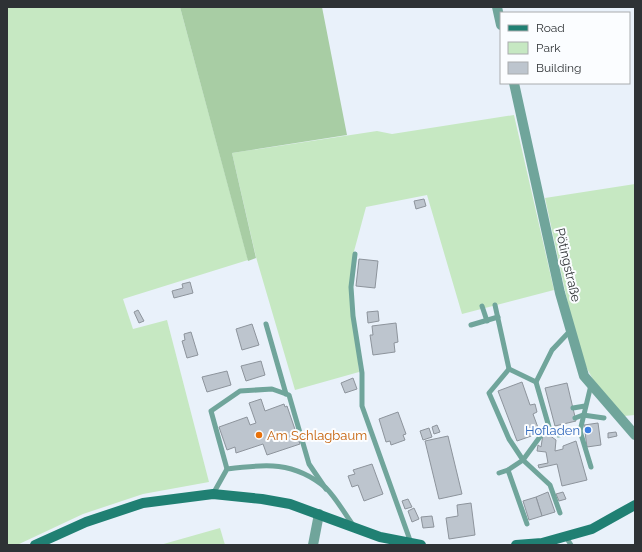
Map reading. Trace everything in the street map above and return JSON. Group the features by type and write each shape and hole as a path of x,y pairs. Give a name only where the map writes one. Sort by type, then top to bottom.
{"main road":[{"path":"35,545 86,522 143,504 212,494 262,499 290,504 380,537 421,545"},
{"path":"516,545 568,541 635,505"}],"street":[{"path":"497,7 500,20"},
{"name":"Pötingstraße","path":"514,84 560,293 584,376 635,435"},
{"path":"313,545 320,514"}],"lane":[{"path":"355,254 351,287 362,373 362,406 411,543"},
{"path":"495,305 509,369"},
{"path":"482,306 487,321"},
{"path":"471,325 498,317"},
{"path":"266,324 286,394 288,395 309,464 355,528"},
{"path":"571,330 552,350 536,382 549,427 558,435 580,431"},
{"path":"509,369 536,382"},
{"path":"509,369 489,393 509,439 523,460 550,485 560,513"},
{"path":"591,384 580,431 591,467"},
{"path":"212,494 227,469 211,411 240,391 272,389 286,394"},
{"path":"573,408 585,406"},
{"path":"576,418 583,415 604,418"},
{"path":"499,473 508,470 523,460 549,427"},
{"path":"227,469 263,464 284,466 302,473 326,488"},
{"path":"508,470 527,524"}],"green space":[{"path":"7,7 180,7 248,260 123,299 133,329 167,320 209,482 143,494 83,514 17,545 7,544"},
{"path":"180,7 322,7 347,135 232,153 256,258 248,261"},
{"path":"514,115 554,290 462,314 427,195 366,207 353,255 351,273 359,372 295,390 256,257 232,153 377,131 392,134"},
{"path":"635,184 635,415 624,416 595,383 585,365 573,327 545,198"},
{"path":"220,528 225,545 160,545"}],"building":[{"path":"424,199 426,206 416,209 414,201"},
{"path":"359,259 378,261 375,288 356,286"},
{"path":"190,282 193,293 174,298 172,291 183,288 182,284"},
{"path":"138,310 144,321 139,323 134,312"},
{"path":"378,311 379,321 368,323 367,312"},
{"path":"396,323 398,342 394,343 395,352 373,355 370,335 373,335 372,326"},
{"path":"252,324 259,345 242,350 236,329"},
{"path":"191,332 198,355 187,358 182,341 185,340 184,334"},
{"path":"261,361 265,375 246,381 241,366"},
{"path":"227,371 231,385 207,392 202,377"},
{"path":"353,378 357,389 345,393 341,383"},
{"path":"522,382 530,405 535,404 537,412 533,414 540,433 517,441 498,391"},
{"path":"567,383 576,421 555,426 545,388"},
{"name":"Am Schlagbaum","path":"261,399 265,411 284,404 285,407 287,406 300,444 267,455 263,444 236,453 235,447 227,450 219,427 247,417 250,425 256,423 249,403"},
{"path":"398,412 406,434 403,435 405,440 391,445 390,441 386,442 379,419"},
{"path":"598,423 601,445 587,447 584,425"},
{"path":"437,425 440,432 434,434 432,427"},
{"path":"429,428 432,437 423,440 420,431"},
{"path":"616,432 617,436 608,438 608,433"},
{"path":"543,434 549,435 556,440 555,451 563,449 563,446 576,441 587,480 562,486 557,464 539,468 538,465 548,463 546,452 537,451 538,445 541,447"},
{"path":"448,436 462,494 439,499 425,441"},
{"path":"372,464 383,494 364,501 358,485 352,487 348,476 355,474 353,470"},
{"path":"548,492 555,512 542,516 536,497"},
{"path":"563,492 566,499 559,501 556,494"},
{"path":"536,497 542,516 529,520 523,501"},
{"path":"408,499 412,507 405,509 402,501"},
{"path":"471,503 475,535 449,539 446,518 458,516 457,505"},
{"path":"414,508 419,519 412,522 408,511"},
{"path":"432,516 434,527 423,528 421,517"}],"place":[{"name":"Hofladen","path":"588,430"},
{"name":"Am Schlagbaum","path":"259,435"}]}
